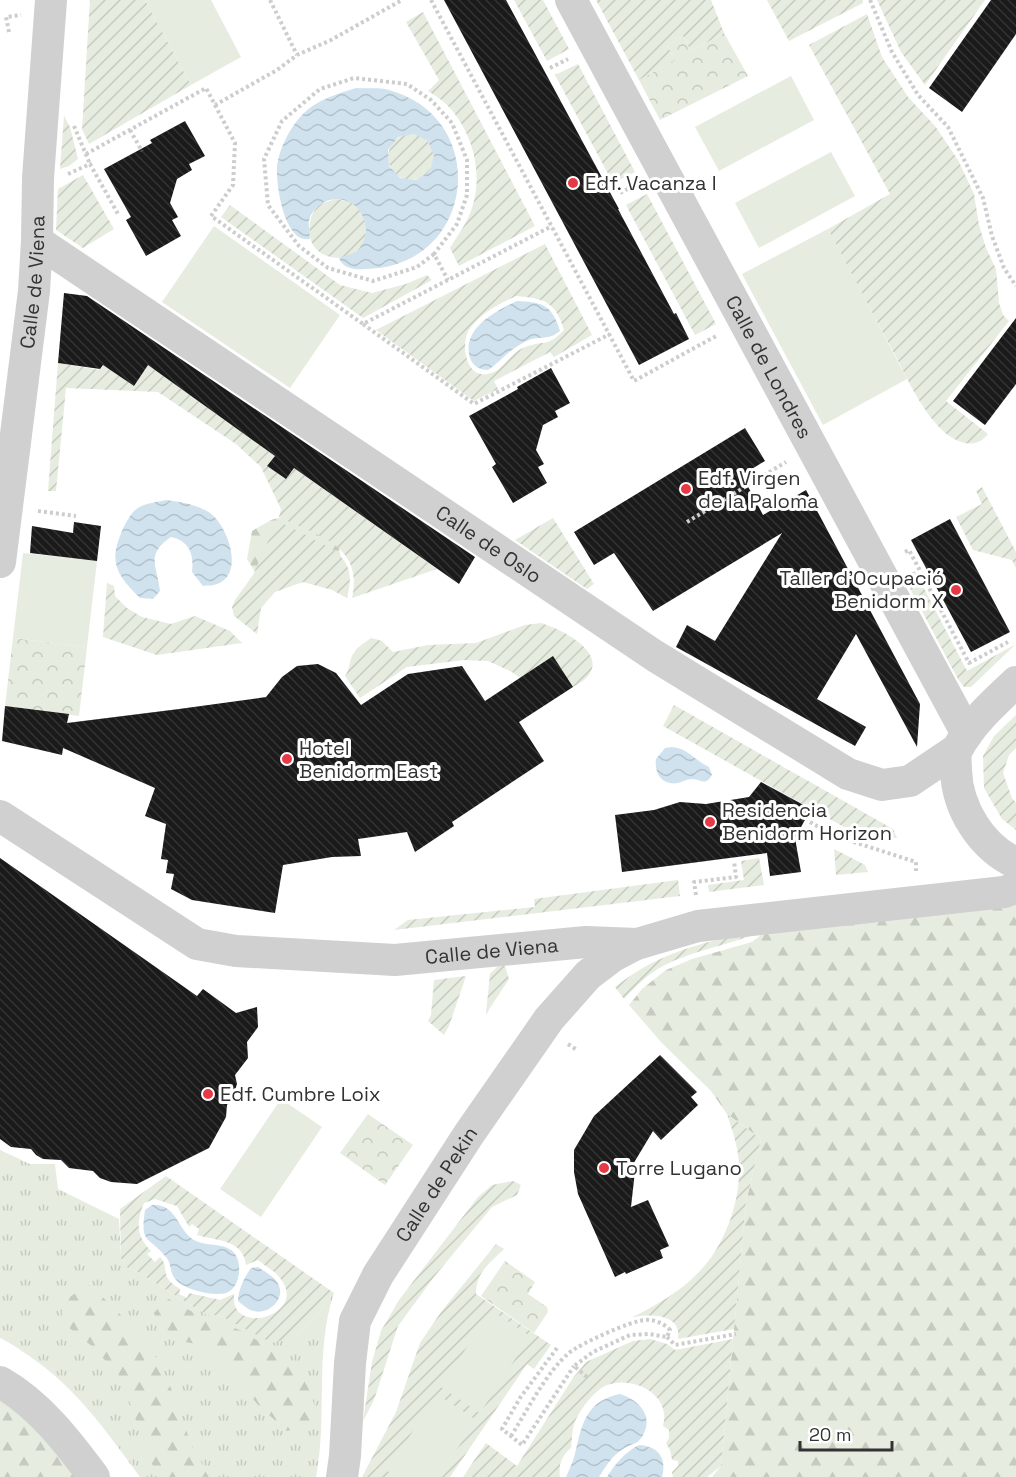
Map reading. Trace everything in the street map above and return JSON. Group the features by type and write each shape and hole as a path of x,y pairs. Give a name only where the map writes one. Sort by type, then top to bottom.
{"street":[{"name":"Calle de Viena","path":"0,562 34,291 38,178 51,0"},
{"name":"Calle de Londres","path":"571,0 878,567 962,742"},
{"name":"Calle de Oslo","path":"37,241 655,656 848,774 882,785 910,781 962,742 983,712 1016,682"},
{"path":"962,742 957,788 971,824 1005,858 1016,863"},
{"name":"Calle de Viena","path":"0,816 198,944 236,951 395,960 586,942 637,944 698,926 1004,892 1016,888"},
{"name":"Calle de Pekin","path":"342,1477 355,1321 378,1275 469,1134 549,1019 588,975 613,956 637,944"},
{"path":"0,1382 36,1408 94,1477"}],"path":[{"path":"270,0 297,55"},
{"path":"215,105 277,70 297,55 331,40 402,0"},
{"path":"431,0 634,381 744,321"},
{"path":"870,0 892,52 918,96 948,127 983,198 992,236 1004,268 1016,286"},
{"path":"354,78 407,84 431,100 452,123 467,160 467,195 457,224 434,254 417,267 373,281 328,268 299,246 268,205 264,159 282,121 320,89 354,78"},
{"path":"86,154 206,88 235,143 233,185 211,216 474,404 610,334"},
{"path":"130,130 142,151"},
{"path":"38,178 59,178 90,164 118,214"},
{"path":"363,324 552,226"},
{"path":"434,254 448,280"},
{"path":"687,522 812,447"},
{"path":"39,500 38,511 76,516"},
{"path":"878,567 909,550 969,663 1008,642"},
{"path":"810,822 832,835 894,855"},
{"path":"698,926 694,882 736,877 734,861"},
{"path":"511,1436 554,1369 570,1352 622,1327 645,1320 663,1324 670,1330 667,1337"},
{"path":"557,1348 520,1398 502,1429 522,1445 574,1366 593,1352 630,1335 649,1334 667,1337 675,1345 736,1334"},
{"path":"574,1366 588,1378"}],"green space":[{"path":"90,0 145,0 191,85 89,144 82,129"},
{"path":"145,0 211,0 241,57 191,85"},
{"path":"514,0 543,0 569,49 547,61"},
{"path":"596,0 711,0 724,33 691,51 683,36 667,45 675,60 639,80"},
{"path":"767,0 863,0 863,3 789,41"},
{"path":"877,0 985,0 925,85 901,52"},
{"path":"423,12 535,226 459,266 450,248 472,208 477,181 476,167 469,139 456,115 428,91 439,80 406,22"},
{"path":"867,14 882,57 908,97 935,126 958,160 974,194 979,225 996,269 999,303 1003,315 1009,321 946,401 988,434 976,443 969,444 955,440 938,426 925,410 828,229 890,194 809,45"},
{"path":"724,33 748,76 660,120 639,80 675,60 667,45 683,36 691,51"},
{"path":"578,64 635,172 613,183 555,75"},
{"path":"791,76 814,120 719,171 695,127"},
{"path":"64,116 70,127 78,159 60,169"},
{"path":"411,134 427,141 434,157 427,173 411,180 395,173 388,157 395,141"},
{"path":"831,152 855,196 759,248 735,203"},
{"path":"83,175 114,229 83,248 56,230 58,189"},
{"path":"647,194 716,324 695,335 626,205"},
{"path":"336,199 354,203 363,214 366,228 361,247 350,255 338,258 320,253 310,239 309,229 313,213 319,205"},
{"path":"230,205 340,285 372,293 406,284 427,275 432,280 363,318 221,217"},
{"path":"214,226 340,315 290,388 162,302"},
{"path":"828,229 907,379 823,425 742,274"},
{"path":"545,244 592,335 554,357 550,352 494,381 498,389 474,401 376,330","holes":["516,296 534,298 548,303 557,313 564,330 553,340 530,345 518,351 496,371 482,374 475,372 470,366 465,350 467,333 486,313"]},
{"path":"58,363 99,370 104,365 134,386 148,365 275,456 268,467 286,479 294,468 437,569 352,598 354,580 351,566 344,554 322,537 279,517 281,509 261,467 236,444 158,392 66,388 56,491 48,491"},
{"path":"982,487 1016,552 1016,568 1012,560 973,550 956,517 982,504 976,491"},
{"path":"288,515 337,538 343,569 263,585 247,559 252,531 271,520"},
{"path":"553,518 594,584 587,589 515,540"},
{"path":"277,521 325,545 340,556 348,568 350,577 347,598 332,590 303,582 275,592 261,608 257,634 234,616 232,607 253,575"},
{"path":"23,553 97,561 87,647 13,638"},
{"path":"915,571 967,671 1016,644 971,687 964,687 958,679 904,577"},
{"path":"107,583 114,586 115,596 127,608 142,617 171,624 195,616 230,631 242,643 157,655 103,637"},
{"path":"541,623 569,635 586,650 591,658 592,667 583,681 573,687 520,678 488,661 464,660 407,667 360,698 345,676 354,653 371,638 382,641 393,652 428,645 476,643 525,625"},
{"path":"13,638 87,647 79,716 5,706"},
{"path":"674,705 893,829 897,838 860,836 663,726"},
{"path":"1016,715 1016,748 1009,755 1003,773 1016,803 1016,830 1002,819 984,788 983,756 994,736"},
{"path":"834,849 865,865 868,872 836,875"},
{"path":"759,858 764,885 709,892 708,885 744,880 741,861"},
{"path":"678,880 680,896 394,930 408,920 535,907 534,899"},
{"path":"1016,904 1016,1477 712,1477 721,1466 746,1202 761,1139 727,1114 711,1091 661,1042 629,1005 642,989 666,970 692,959 752,942 769,929"},
{"path":"769,929 689,955 663,966 637,985 624,999 615,987 633,974 669,955 707,943"},
{"path":"499,965 505,966 509,979 486,1014 490,974"},
{"path":"466,976 444,1035 428,1021 431,1015 434,980"},
{"path":"281,1099 322,1127 261,1217 220,1189"},
{"path":"368,1114 413,1145 385,1185 340,1153"},
{"path":"727,1114 761,1139 746,1202 734,1329 678,1339 678,1330 670,1320 656,1316 633,1317 667,1298 691,1280 708,1262 723,1236 734,1207 739,1178 737,1150"},
{"path":"0,1150 30,1164 55,1164 58,1189 119,1219 121,1258 126,1267 205,1314 221,1316 242,1326 297,1336 315,1318 334,1293 324,1338 321,1431 316,1477 140,1477 91,1413 64,1384 32,1358 0,1338"},
{"path":"166,1176 334,1293 315,1318 297,1336 272,1343 221,1316 205,1314 126,1267 121,1258 120,1209","holes":["155,1199 177,1206 189,1227 192,1224 199,1229 197,1235 228,1242 240,1250 246,1265 258,1260 278,1275 286,1291 285,1302 277,1311 254,1318 243,1315 236,1307 234,1294 220,1300 189,1293 187,1298 179,1294 180,1289 166,1276 165,1265 160,1257 155,1262 147,1254 151,1251 142,1240 139,1228 144,1203"]},
{"path":"513,1181 521,1185 517,1195 492,1207 434,1277 398,1326 374,1400 363,1421 372,1362 381,1331 399,1300 478,1197 492,1185"},
{"path":"496,1244 504,1249 481,1274 476,1294 551,1345 534,1369 527,1364 450,1477 362,1477 396,1412 420,1343 441,1312"},
{"path":"505,1261 535,1282 528,1294 547,1307 548,1312 534,1333 481,1296"},
{"path":"89,1285 117,1310 142,1344 159,1360 193,1450 211,1477 159,1477 150,1460 121,1378 94,1348 61,1321 63,1301"},
{"path":"167,1298 202,1317 240,1330 300,1366 313,1400 318,1423 287,1431 259,1406 228,1369 197,1344 162,1338 154,1313"},
{"path":"491,1310 530,1336 480,1413 441,1387"},
{"path":"650,1339 667,1344 675,1350 733,1339 721,1466 707,1477 673,1477 672,1472 678,1466 678,1461 672,1460 666,1443 669,1430 663,1426 662,1405 648,1390 639,1385 618,1383 607,1385 597,1391 579,1413 573,1427 571,1448 561,1461 560,1477 463,1477 486,1443 517,1466 573,1378 586,1362 633,1341"},
{"path":"437,1394 476,1420 439,1477 397,1477 387,1471"},
{"path":"0,1399 19,1410 82,1477 0,1477"}],"water":[{"path":"356,88 389,90 422,106 444,130 456,158 457,189 449,219 430,244 403,262 366,269 350,268 339,258 361,247 366,230 358,208 349,202 340,200 330,200 321,204 314,210 309,220 310,239 301,238 294,232 283,212 278,187 277,167 280,153 298,119 315,104","holes":["414,134 428,141 434,156 430,171 416,180 400,178 389,166 388,150 398,137"]},
{"path":"517,301 534,302 550,310 560,331 550,337 532,339 523,343 488,370 477,367 470,358 469,347 475,329 500,310"},
{"path":"166,500 199,507 217,519 231,550 230,571 225,579 217,584 203,586 192,572 192,560 187,545 171,537 163,543 155,555 160,591 153,599 140,598 117,568 115,560 118,542 135,510 144,505"},
{"path":"672,747 682,750 709,767 712,775 710,779 705,782 692,779 678,783 663,780 656,769 656,759 665,748"},
{"path":"152,1205 161,1206 172,1213 190,1237 196,1241 223,1246 235,1254 239,1273 238,1280 231,1290 221,1294 203,1292 185,1287 177,1281 166,1257 145,1234 145,1210"},
{"path":"258,1267 275,1280 280,1291 274,1305 259,1312 238,1301 246,1275 251,1268"},
{"path":"620,1394 633,1400 643,1410 647,1422 642,1437 638,1442 616,1454 599,1477 566,1477 583,1424 592,1408 608,1397"},
{"path":"639,1445 651,1448 660,1454 663,1464 662,1477 607,1477 629,1451"}],"building":[{"name":"Edf. Vacanza I","path":"444,0 506,0 689,339 639,365"},
{"path":"991,0 1016,0 1016,34 962,112 929,88"},
{"path":"185,121 205,156 189,164 192,170 177,179 170,203 178,217 172,220 181,236 146,256 126,220 131,217 104,169 152,143 150,140"},
{"path":"64,293 87,296 475,557 459,584 294,468 286,479 267,466 275,456 148,365 134,386 103,365 100,369 58,363"},
{"path":"1016,318 1016,384 985,425 953,401"},
{"path":"551,368 570,403 555,411 558,417 543,425 536,450 544,464 538,467 547,483 513,503 492,467 496,464 469,416"},
{"path":"745,428 765,461 742,475 763,515 806,490 920,704 917,747 856,634 817,699 866,727 855,746 676,647 687,625 715,641 782,533 653,611 614,553 594,565 574,532"},
{"path":"950,519 1010,632 971,652 911,540"},
{"path":"74,522 101,526 97,561 30,553 32,526 73,533"},
{"name":"Hotel Benidorm East","path":"553,656 573,687 519,722 544,761 452,822 454,826 415,852 407,832 358,839 361,856 332,857 283,865 275,913 192,900 171,889 174,874 166,873 168,860 161,859 166,824 145,816 155,788 63,748 62,755 2,741 5,706 69,714 67,723 179,709 266,697 282,677 297,666 318,664 336,673 361,705 408,674 462,666 485,701"},
{"name":"Residencia Benidorm Horizon","path":"761,782 811,809 795,838 801,872 770,876 767,853 622,872 615,815 654,810 680,802 706,804 749,797"},
{"path":"0,858 197,996 203,989 236,1013 257,1007 258,1027 247,1042 248,1058 235,1075 237,1084 227,1105 226,1117 209,1148 137,1184 111,1182 100,1178 93,1171 69,1168 61,1160 43,1159 31,1149 11,1147 0,1139"},
{"name":"Torre Lugano","path":"660,1055 697,1092 691,1097 698,1105 661,1140 653,1131 632,1166 635,1171 631,1207 648,1200 669,1246 660,1250 663,1258 615,1277 578,1194 574,1172 574,1150 594,1116"}],"place":[{"name":"Edf. Vacanza I","path":"573,183"},
{"name":"Edf. Virgen de la Paloma","path":"686,489"},
{"name":"Taller d'Ocupació Benidorm X","path":"956,590"},
{"name":"Hotel Benidorm East","path":"287,759"},
{"name":"Residencia Benidorm Horizon","path":"710,822"},
{"name":"Edf. Cumbre Loix","path":"208,1094"},
{"name":"Torre Lugano","path":"604,1168"}]}
